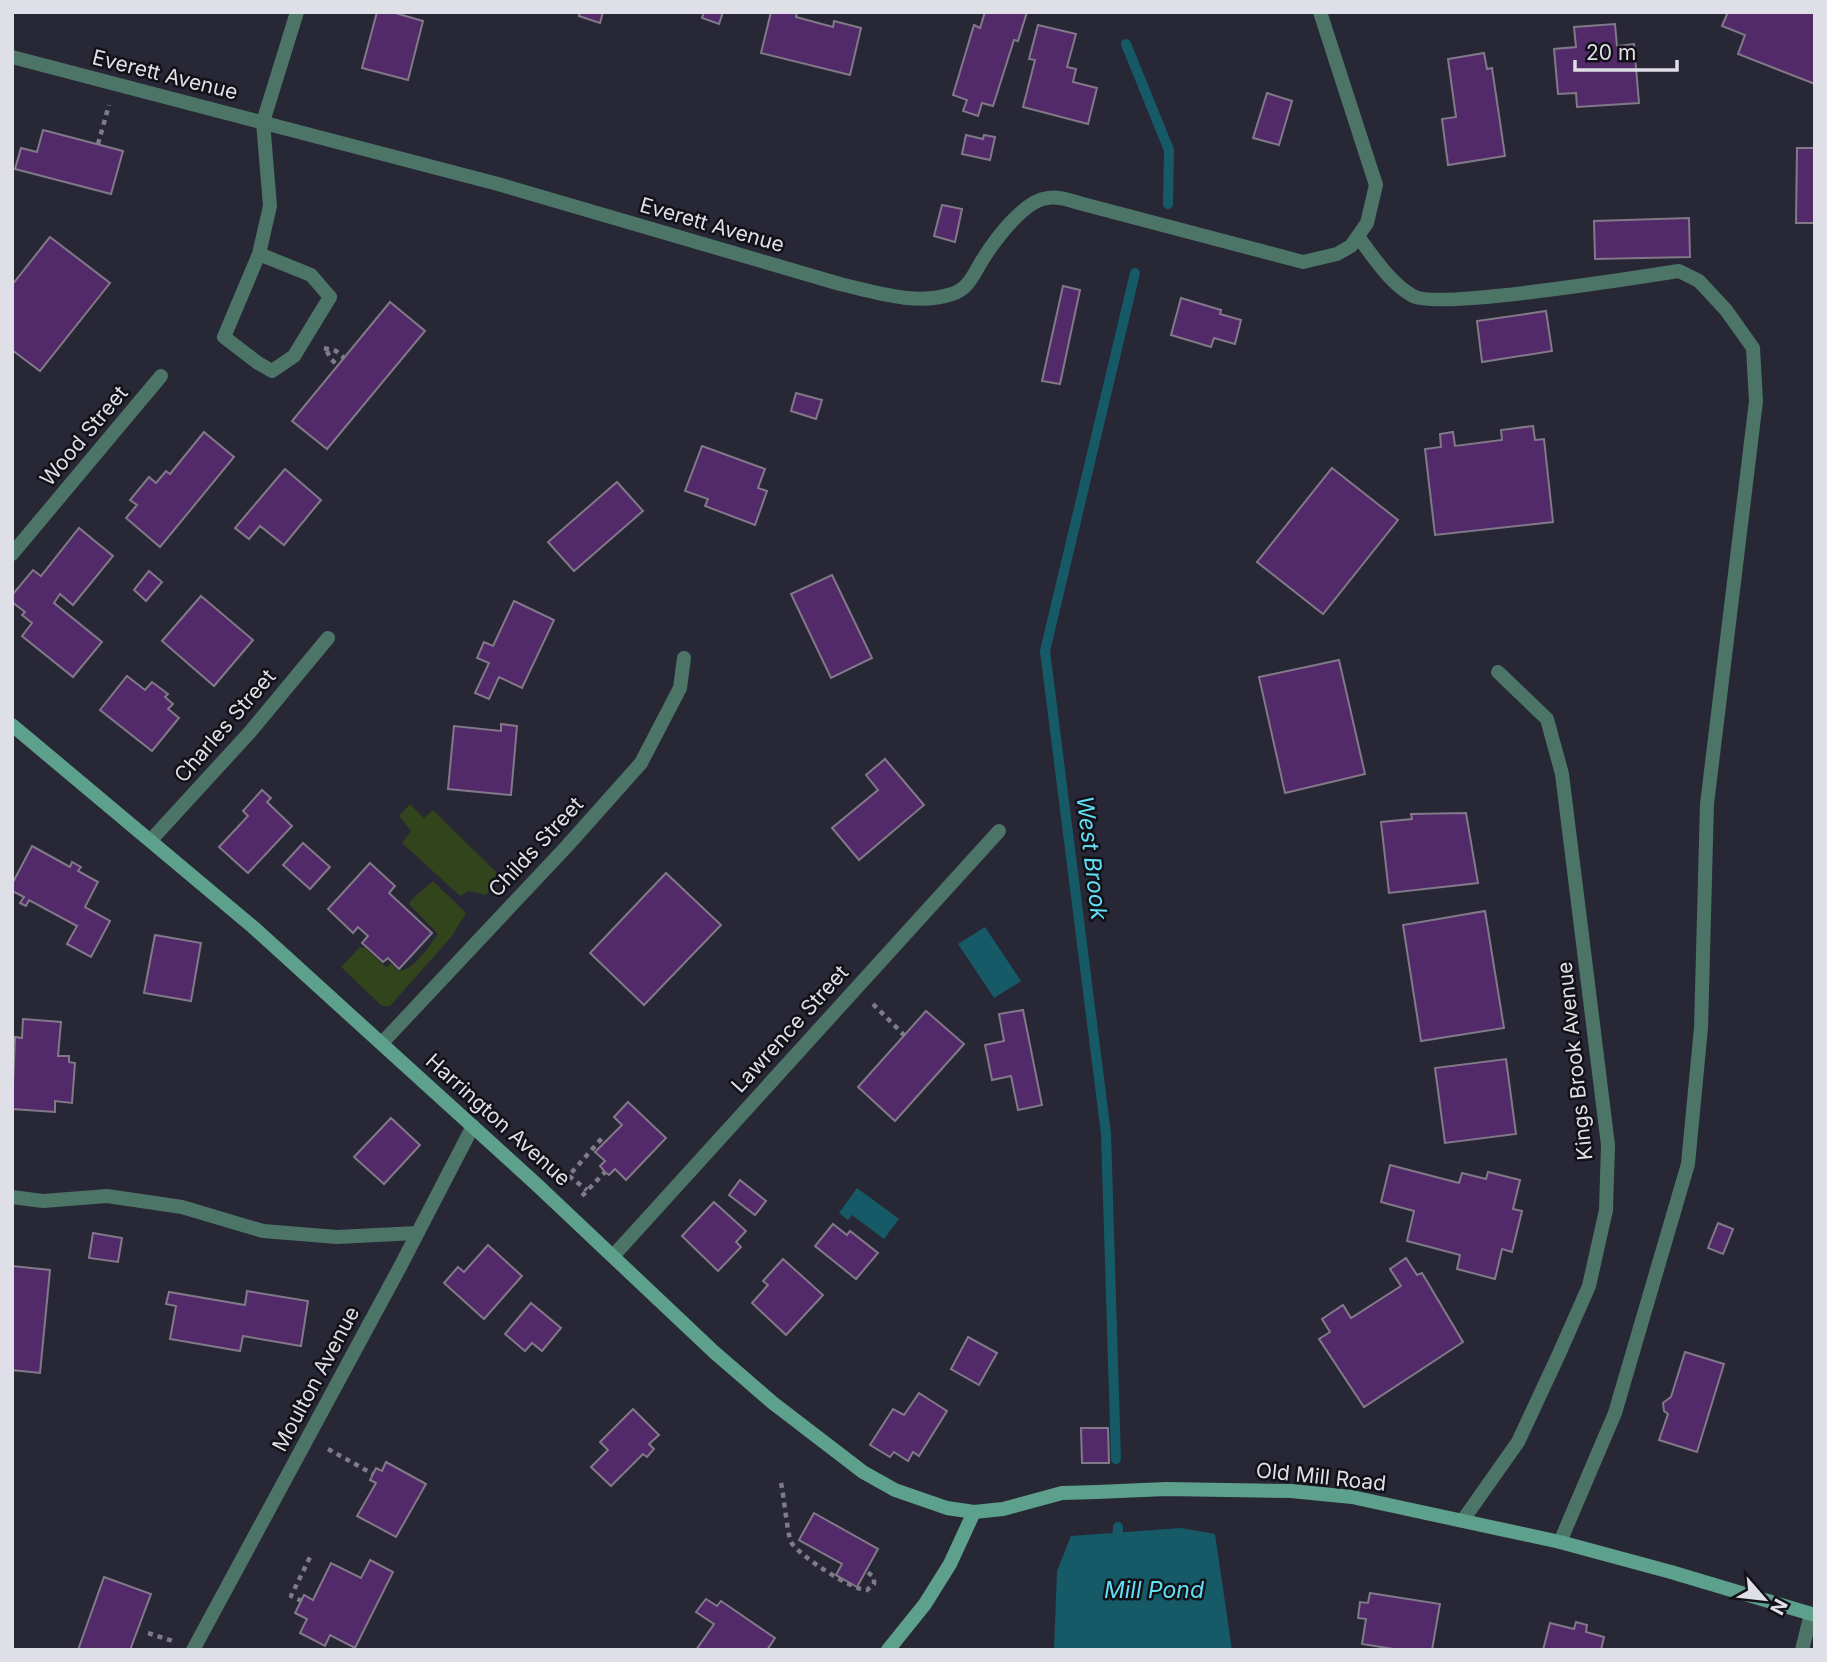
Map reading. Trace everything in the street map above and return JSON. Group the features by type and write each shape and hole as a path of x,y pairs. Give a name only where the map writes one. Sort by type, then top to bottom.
{"main road":[{"name":"Harrington Avenue","path":"12,725 151,840 382,1043 755,1388 863,1472 895,1490 921,1500 974,1512"},
{"name":"Old Mill Road","path":"974,1512 1003,1509 1062,1493 1166,1489 1242,1490 1291,1491 1352,1497 1560,1542 1813,1614"},
{"path":"888,1650 925,1604 950,1564 974,1512"}],"street":[{"path":"259,254 311,275 330,297 294,356 272,371 224,337 259,254 270,206 262,122 297,12"},
{"path":"1321,12 1376,185 1367,223 1359,238 1391,279 1415,298 1457,300 1679,271 1699,281 1726,310 1752,348 1756,401 1707,804 1701,1028 1688,1164 1615,1413 1560,1542"},
{"name":"Everett Avenue","path":"12,57 498,184 840,284 897,297 951,295 962,289 1018,214 1045,198 1056,197 1079,202 1303,262 1337,254 1359,238"},
{"name":"Wood Street","path":"12,554 161,376"},
{"name":"Charles Street","path":"151,840 250,732 328,638"},
{"name":"Childs Street","path":"382,1043 641,763 680,688 684,658"},
{"name":"Kings Brook Avenue","path":"1463,1520 1518,1442 1559,1354 1589,1286 1606,1210 1608,1145 1562,774 1547,719 1499,672"},
{"name":"Lawrence Street","path":"614,1255 999,831"},
{"name":"Moulton Avenue","path":"193,1650 473,1126"},
{"path":"12,1197 43,1200 107,1196 182,1207 263,1231 337,1237 417,1233"},
{"path":"1802,1650 1813,1614"}],"path":[{"path":"98,144 115,84"},
{"path":"327,351 338,366"},
{"path":"856,987 904,1035"},
{"path":"564,1183 604,1136"},
{"path":"580,1198 606,1171"},
{"path":"569,1176 587,1191"},
{"path":"308,1438 373,1474"},
{"path":"780,1483 791,1541 801,1553 859,1591 867,1590 874,1584 874,1577 866,1571"},
{"path":"302,1601 291,1596 311,1555"}],"green space":[{"path":"410,804 424,818 433,810 496,872 499,876 486,895 469,891 460,896 402,843 411,831 399,816"},
{"path":"433,881 466,913 452,936 390,1006 382,1006 341,967 360,947 365,948 386,967 391,964 399,971 410,967 438,934 409,904"}],"water":[{"path":"985,927 1021,981 994,998 958,944"},
{"path":"857,1188 899,1219 884,1239 852,1215 848,1220 839,1213"},
{"name":"Mill Pond","path":"1181,1528 1215,1534 1232,1650 1054,1650 1057,1571 1071,1536"}],"building":[{"path":"377,12 392,12 423,21 408,80 362,68"},
{"path":"580,12 603,12 600,23 579,16"},
{"path":"704,12 723,12 719,24 702,18"},
{"path":"771,12 797,12 796,17 833,27 834,21 861,28 850,75 761,53"},
{"path":"985,12 1027,12 1018,41 1014,40 993,106 982,103 978,116 963,111 967,100 953,95 974,25 980,28"},
{"path":"1728,12 1815,12 1815,84 1738,54 1745,35 1722,26"},
{"path":"1615,24 1617,46 1634,44 1639,103 1577,107 1576,93 1558,94 1554,49 1576,47 1574,27"},
{"path":"1038,25 1076,34 1067,67 1076,69 1073,82 1097,88 1088,124 1023,107 1035,60 1029,59"},
{"path":"1484,53 1487,69 1492,68 1505,156 1448,165 1442,119 1456,117 1448,59"},
{"path":"1267,93 1292,101 1279,145 1253,138"},
{"path":"43,130 123,151 111,194 15,169 21,148 37,152"},
{"path":"966,135 983,139 984,135 995,137 990,160 962,154"},
{"path":"1797,148 1815,148 1815,223 1796,223"},
{"path":"942,205 962,209 955,242 934,236"},
{"path":"1689,218 1690,257 1595,259 1594,221"},
{"path":"50,237 110,283 40,371 12,350 12,285"},
{"path":"1063,286 1080,290 1060,384 1042,381"},
{"path":"1181,298 1221,310 1220,314 1241,320 1235,344 1214,338 1211,347 1171,335"},
{"path":"390,302 425,331 327,449 292,421"},
{"path":"1546,311 1552,351 1482,362 1477,321"},
{"path":"796,393 822,400 816,419 791,411"},
{"path":"1533,426 1535,440 1544,439 1553,522 1435,535 1425,449 1441,447 1440,434 1453,432 1455,446 1502,440 1501,430"},
{"path":"204,432 234,457 160,547 126,518 137,505 130,500 149,477 156,483 166,471 170,474"},
{"path":"702,446 765,469 758,488 767,491 755,525 705,506 708,499 685,491"},
{"path":"1332,468 1398,520 1323,614 1257,562"},
{"path":"285,469 321,500 284,545 260,526 249,539 235,528"},
{"path":"617,482 643,511 574,571 548,542"},
{"path":"79,528 113,556 73,605 60,594 54,603 102,642 73,677 22,636 32,623 22,615 25,612 12,602 12,595 33,570 41,576"},
{"path":"149,571 162,582 146,601 134,590"},
{"path":"832,575 872,658 831,678 791,594"},
{"path":"201,596 253,640 214,686 162,641"},
{"path":"514,601 554,620 522,688 499,677 489,699 475,693 489,663 477,658 484,642 493,646"},
{"path":"1339,660 1365,774 1285,793 1259,677"},
{"path":"127,676 145,690 152,682 168,694 165,697 173,704 168,709 179,718 152,751 100,710"},
{"path":"501,724 517,726 511,795 448,789 454,726 501,731"},
{"path":"885,759 924,805 859,860 832,828 878,790 866,775"},
{"path":"262,790 271,798 267,802 292,826 248,873 219,847 248,816 243,811"},
{"path":"1466,813 1478,883 1389,893 1381,822 1412,819 1411,814"},
{"path":"303,843 330,867 310,889 283,865"},
{"path":"32,846 70,867 72,862 81,867 78,871 98,882 85,907 110,921 91,957 67,944 77,926 29,900 26,906 20,903 24,897 12,891 12,884"},
{"path":"370,863 395,886 389,893 432,933 399,969 388,958 383,962 362,943 368,936 358,927 353,933 328,909"},
{"path":"666,873 721,925 644,1005 590,953"},
{"path":"1485,911 1504,1028 1421,1041 1403,925"},
{"path":"155,935 201,943 191,1001 144,993"},
{"path":"1023,1010 1042,1105 1018,1110 1011,1076 992,1080 985,1045 1004,1041 999,1014"},
{"path":"926,1011 964,1044 895,1121 858,1087"},
{"path":"23,1019 61,1022 58,1056 69,1056 69,1062 75,1063 72,1103 55,1101 55,1112 12,1109 15,1037 22,1038"},
{"path":"1506,1059 1516,1134 1445,1143 1435,1068"},
{"path":"628,1102 666,1138 626,1180 615,1169 609,1175 605,1172 600,1166 605,1161 595,1152 622,1125 614,1117"},
{"path":"391,1118 420,1145 384,1184 354,1157"},
{"path":"1390,1165 1459,1183 1462,1173 1486,1179 1488,1172 1520,1180 1513,1209 1522,1211 1512,1252 1502,1249 1495,1279 1457,1269 1460,1255 1407,1241 1414,1211 1381,1202"},
{"path":"740,1180 766,1201 755,1215 729,1195"},
{"path":"714,1202 746,1231 736,1242 741,1247 718,1271 682,1236"},
{"path":"1718,1223 1733,1229 1723,1254 1708,1248"},
{"path":"833,1224 847,1235 850,1231 878,1253 856,1279 815,1246"},
{"path":"93,1233 122,1238 118,1262 89,1258"},
{"path":"488,1245 522,1276 484,1319 444,1283 458,1267 464,1272"},
{"path":"1406,1258 1417,1275 1422,1273 1463,1342 1364,1407 1319,1339 1330,1332 1322,1319 1343,1305 1351,1318 1401,1286 1390,1269"},
{"path":"783,1259 823,1295 786,1335 752,1303 768,1285 763,1281"},
{"path":"12,1266 50,1270 40,1373 12,1370"},
{"path":"247,1291 308,1301 301,1346 243,1336 240,1351 170,1339 176,1306 166,1304 169,1292 245,1305"},
{"path":"531,1303 561,1328 542,1351 532,1343 525,1351 505,1334"},
{"path":"968,1337 997,1353 979,1385 951,1369"},
{"path":"1685,1352 1724,1364 1697,1452 1659,1440 1668,1414 1664,1411 1663,1403 1671,1397"},
{"path":"919,1393 947,1411 919,1456 913,1452 908,1461 894,1452 890,1457 870,1445 893,1409 904,1415"},
{"path":"633,1409 659,1435 649,1444 654,1449 647,1457 643,1454 611,1486 591,1467 608,1450 600,1442"},
{"path":"1081,1428 1108,1428 1109,1463 1082,1463"},
{"path":"386,1462 426,1484 396,1537 357,1516 376,1483 370,1480 376,1468 382,1471"},
{"path":"814,1513 878,1549 857,1587 836,1575 842,1564 799,1540"},
{"path":"370,1560 393,1572 355,1648 330,1635 325,1646 300,1633 307,1619 295,1613 304,1595 313,1600 331,1563 361,1578"},
{"path":"104,1577 151,1594 130,1650 78,1650"},
{"path":"1370,1593 1440,1604 1432,1650 1400,1650 1362,1644 1366,1619 1358,1618 1360,1602 1368,1603"},
{"path":"706,1599 717,1606 721,1601 775,1638 767,1650 696,1650 714,1624 696,1612"},
{"path":"1576,1622 1587,1625 1586,1632 1604,1637 1601,1650 1543,1650 1550,1623 1574,1629"}],"waterway":[{"name":"West Brook","path":"1126,44 1169,150 1168,204"},
{"name":"West Brook","path":"1116,1459 1106,1134 1045,651 1135,273"},
{"name":"West Brook","path":"1117,1546 1118,1527"}]}
